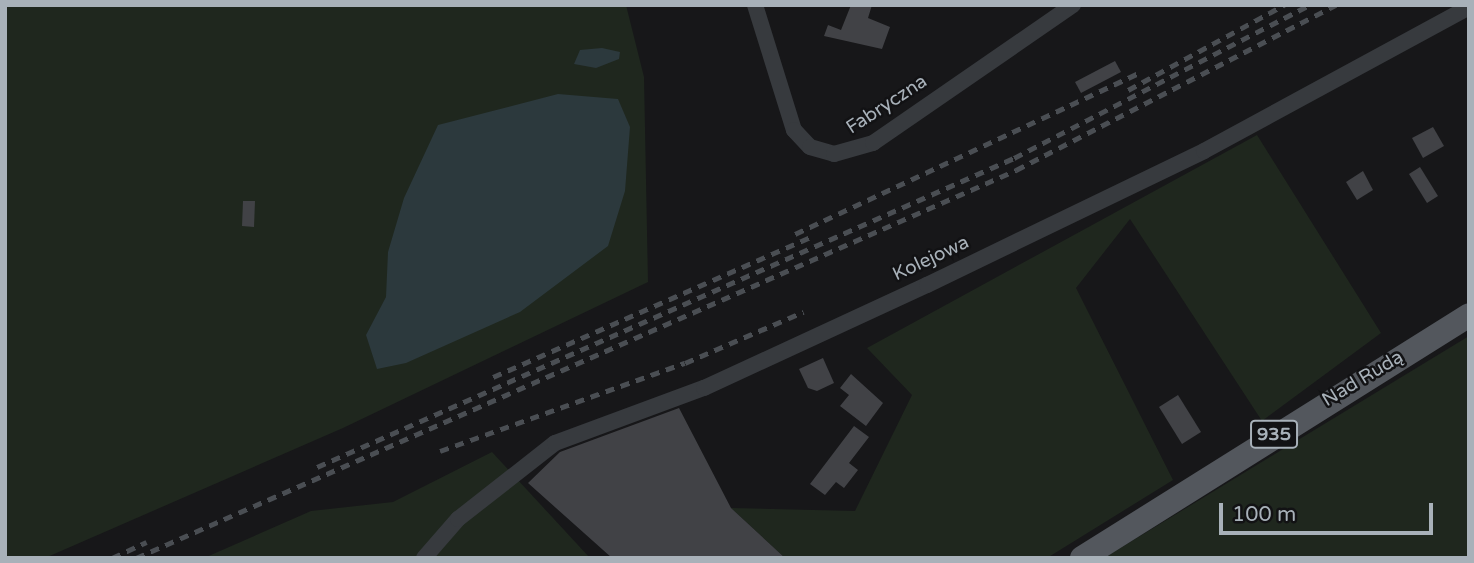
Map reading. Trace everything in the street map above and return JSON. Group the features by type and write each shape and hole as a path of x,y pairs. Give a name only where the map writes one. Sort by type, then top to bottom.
{"main road":[{"name":"Nad Rudą","path":"1082,558 1469,315"}],"street":[{"name":"Fabryczna","path":"755,5 794,130 810,147 834,154 873,143 1073,5"},
{"name":"Kolejowa","path":"425,558 457,519 555,443 704,388 927,285 1204,151 1469,7"}],"shaded area":[{"path":"5,5 626,5 644,77 648,282 343,428 45,558 5,558"},
{"path":"602,48 620,52 619,59 596,68 574,64 580,50"},
{"path":"558,94 618,99 630,127 625,191 608,246 520,312 406,363 377,369 366,335 386,297 388,252 404,198 438,125"},
{"path":"1257,135 1381,333 1262,421 1130,219 1076,288 1173,480 1047,558 785,558 731,508 855,511 912,395 867,348"},
{"path":"1469,336 1469,558 1104,558"},
{"path":"492,452 590,558 204,558 311,511 393,502"}],"building":[{"path":"851,5 872,5 868,18 890,27 882,49 824,36 828,25 841,30"},
{"path":"1115,61 1121,72 1081,93 1075,82"},
{"path":"1433,127 1444,146 1423,158 1412,138"},
{"path":"1420,167 1438,196 1427,203 1409,174"},
{"path":"1363,171 1373,190 1357,200 1346,182"},
{"path":"243,201 255,201 254,227 242,226"},
{"path":"823,358 834,383 817,391 808,388 799,369"},
{"path":"851,374 883,403 866,426 840,406 849,395 840,388"},
{"path":"1178,395 1201,432 1182,444 1159,407"},
{"path":"679,408 731,508 785,558 612,558 528,483 560,452"},
{"path":"854,426 869,437 849,463 858,470 844,488 836,482 825,495 810,484"}],"railway":[{"path":"1128,90 1284,5"},
{"path":"317,467 1014,158 1309,5"},
{"path":"136,558 1016,170 1336,5"},
{"path":"795,234 1137,74"},
{"path":"493,377 810,237"},
{"path":"440,451 685,363 803,312"},
{"path":"112,558 147,542"}]}
